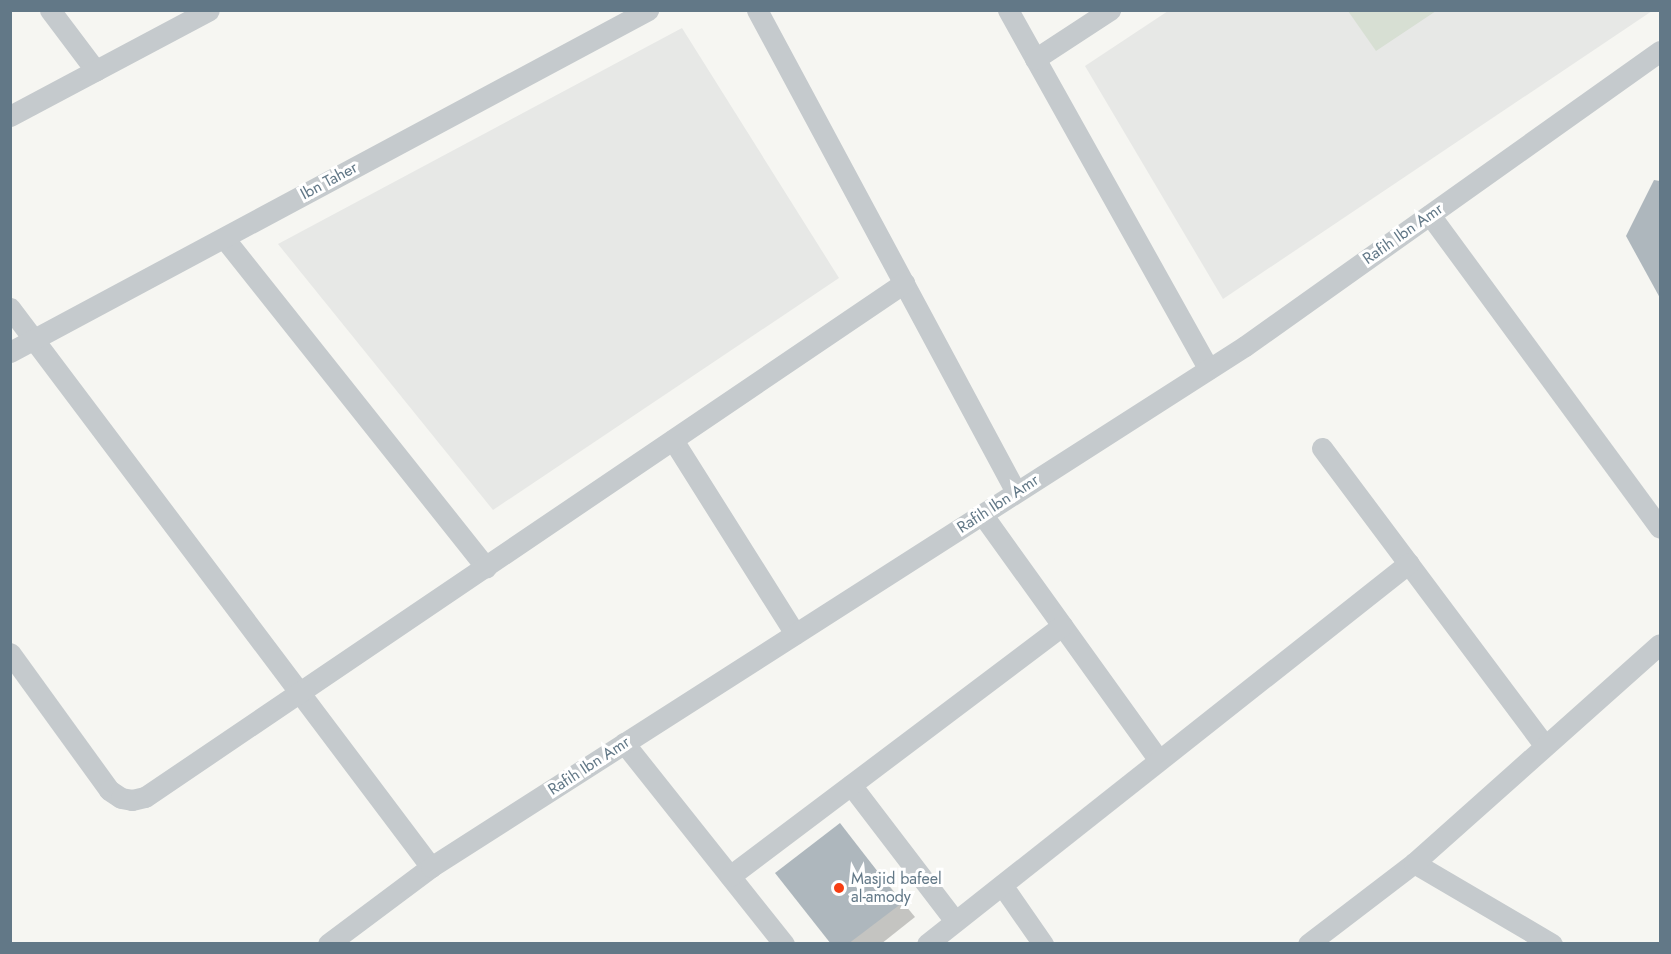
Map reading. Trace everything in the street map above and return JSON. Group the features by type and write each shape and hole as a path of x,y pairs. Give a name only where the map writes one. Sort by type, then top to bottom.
{"street":[{"path":"50,10 96,71"},
{"path":"10,117 209,10"},
{"name":"Ibn Taher","path":"10,352 648,10"},
{"path":"757,10 1016,492"},
{"path":"1008,10 1209,369"},
{"path":"1035,59 1110,10"},
{"name":"Rafih Ibn Amr","path":"328,944 431,867 1209,369 1660,51"},
{"path":"1430,215 1660,528"},
{"path":"224,238 486,567"},
{"path":"10,653 109,790 121,798 132,801 145,797 904,283"},
{"path":"10,308 431,867"},
{"path":"673,440 795,634"},
{"path":"1322,448 1545,746"},
{"path":"982,514 1159,760"},
{"path":"927,944 1409,563"},
{"path":"730,876 1062,626"},
{"path":"1308,944 1414,863 1660,644"},
{"path":"624,743 784,944"},
{"path":"851,785 955,921"},
{"path":"1414,863 1552,944"},
{"path":"1002,885 1043,944"}],"shaded area":[{"path":"1168,11 1652,11 1223,299 1085,66"},
{"path":"1348,11 1436,11 1376,51"},
{"path":"682,28 839,278 493,510 278,244"}],"building":[{"path":"1654,180 1660,181 1660,298 1626,236"},
{"name":"Masjid bafeel al-amody","path":"840,823 902,903 848,944 831,944 775,873"}],"place":[{"name":"Masjid bafeel al-amody","path":"839,888"}]}
